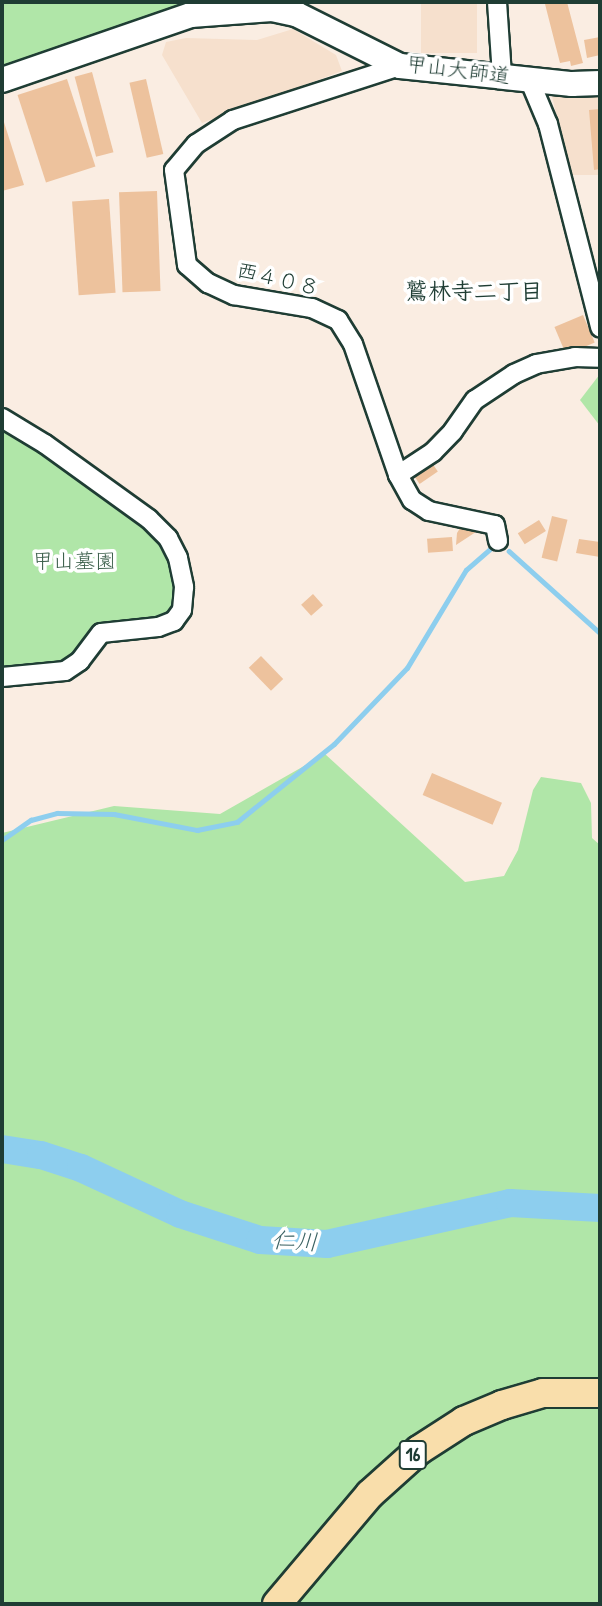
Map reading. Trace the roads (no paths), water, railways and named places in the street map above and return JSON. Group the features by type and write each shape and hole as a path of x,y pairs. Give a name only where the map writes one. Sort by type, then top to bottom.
{"main road":[{"name":"16","path":"277,1604 370,1494 419,1450 464,1422 502,1405 543,1393 600,1393"}],"street":[{"path":"496,2 502,76"},
{"name":"甲山大師道","path":"2,80 191,15 272,9 296,14 400,66 572,84 600,83"},
{"name":"西４０８","path":"400,66 233,120 196,144 174,170 187,265 208,283 234,295 312,308 338,320 353,344 398,475 412,500 429,511 495,525 498,541"},
{"path":"529,79 548,124 600,327"},
{"path":"398,475 433,452 453,431 475,400 514,374 536,364 575,357 600,358"},
{"path":"2,418 45,444 149,519 168,538 178,558 184,587 182,610 174,621 158,627 101,633 80,661 65,671 2,677"}],"waterway":[{"path":"2,840 31,820 57,813 114,814 197,830 237,822 334,744 407,668 466,570 491,548"},
{"path":"509,551 600,633"},
{"name":"仁川","path":"2,1149 41,1155 81,1168 180,1214 260,1240 327,1244 510,1203 600,1208"}],"district":[{"name":"鷲林寺二丁目","path":"474,291"}],"park label":[{"name":"甲山墓園","path":"74,561"}]}
